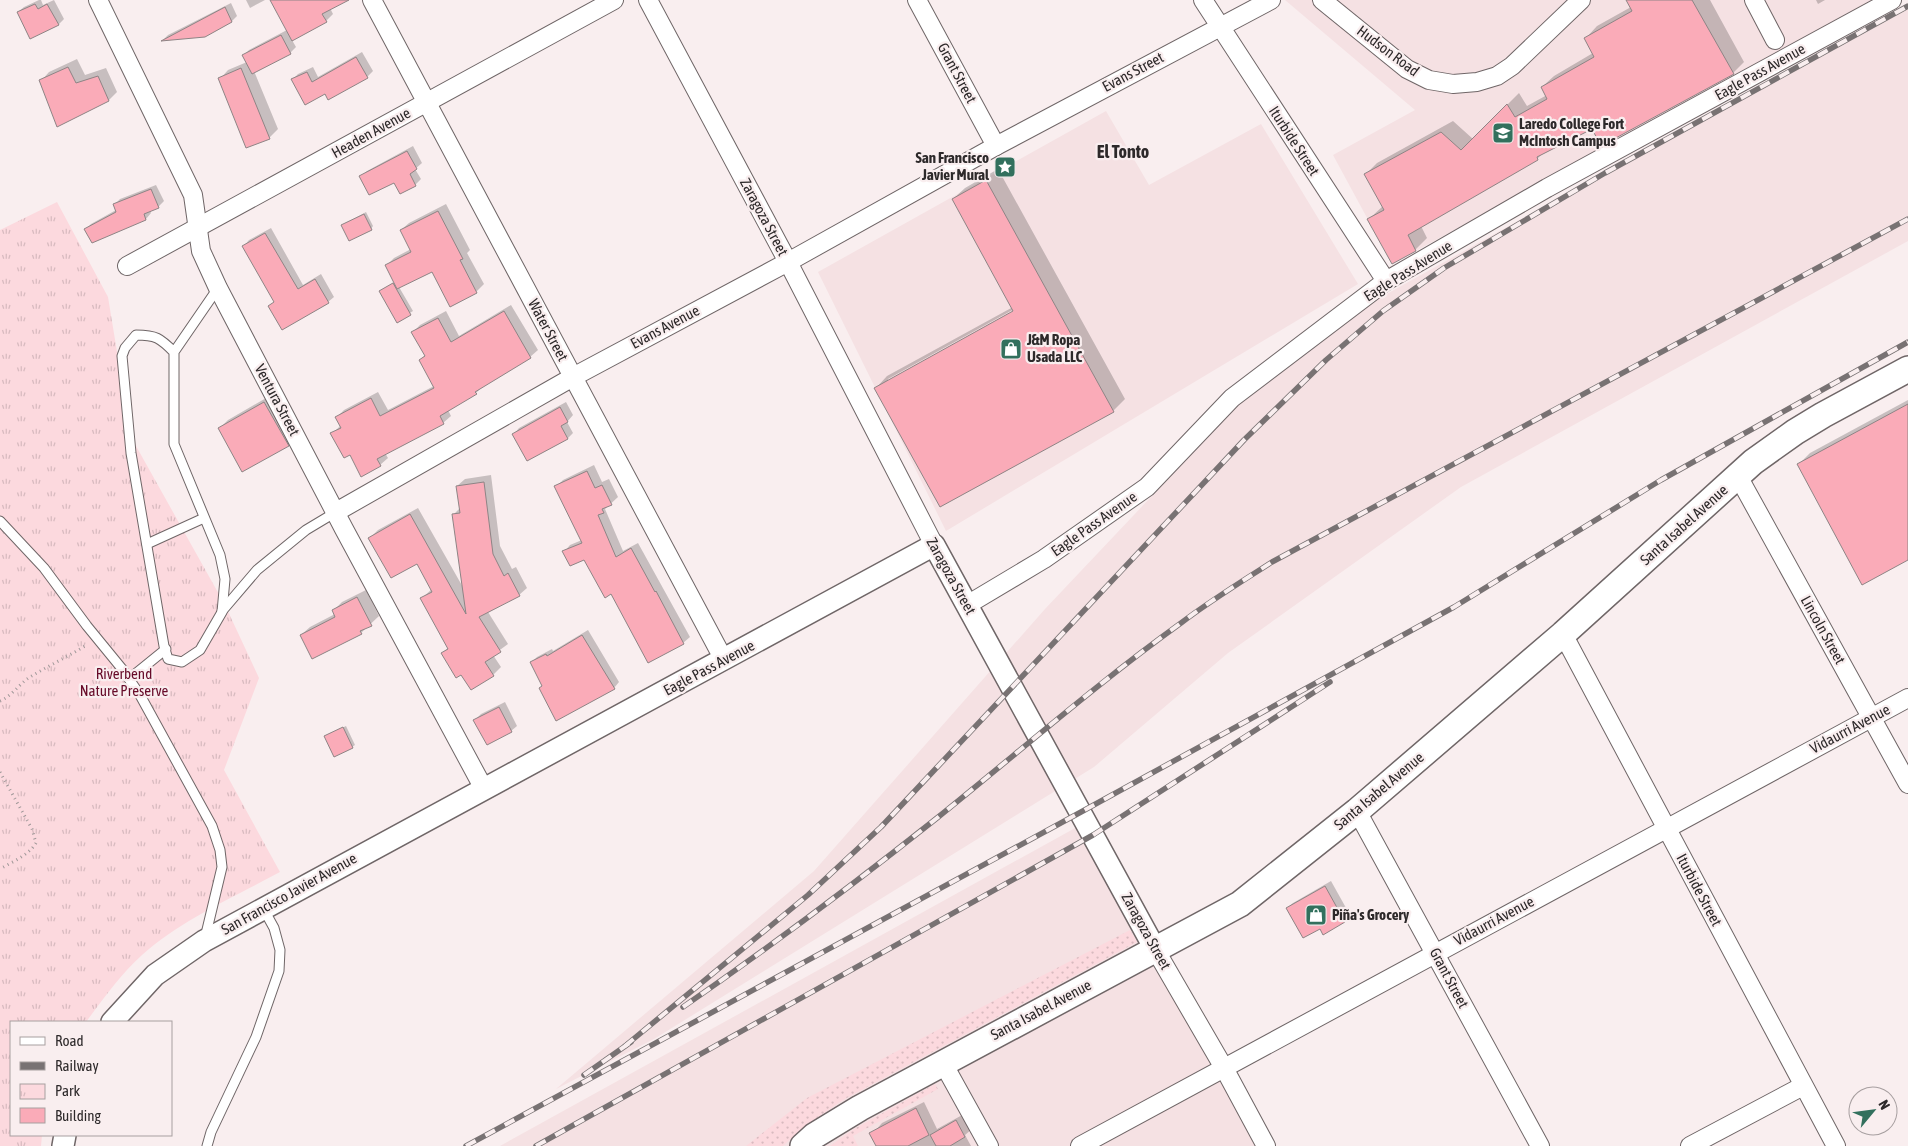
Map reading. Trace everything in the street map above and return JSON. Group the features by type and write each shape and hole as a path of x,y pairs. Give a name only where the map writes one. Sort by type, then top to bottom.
{"main road":[{"name":"Santa Isabel Avenue","path":"803,1146 814,1136 860,1108 1240,904 1357,811 1563,634 1753,462 1795,432 1908,369"}],"street":[{"name":"Ventura Street","path":"98,0 193,195 201,251 218,288 484,789"},
{"name":"Water Street","path":"372,0 724,660"},
{"name":"Headen Avenue","path":"127,266 198,229 614,0"},
{"name":"Zaragoza Street","path":"648,0 788,262 934,545 1155,949 1224,1068 1266,1146"},
{"name":"Grant Street","path":"918,0 996,146"},
{"name":"Iturbide Street","path":"1203,0 1386,281"},
{"name":"Evans Street","path":"996,146 1271,0"},
{"name":"Hudson Road","path":"1322,0 1407,69 1428,80 1453,84 1477,82 1497,76 1512,66 1581,0"},
{"path":"1754,0 1775,40"},
{"name":"Eagle Pass Avenue","path":"967,605 1044,559 1147,486 1232,398 1386,281 1547,188 1892,0"},
{"name":"Evans Avenue","path":"336,512 573,376 788,262 996,146"},
{"name":"Lincoln Street","path":"1738,476 1908,784"},
{"name":"Eagle Pass Avenue","path":"484,789 934,545"},
{"name":"Iturbide Street","path":"1563,634 1836,1146"},
{"name":"Vidaurri Avenue","path":"1080,1146 1908,698"},
{"name":"San Francisco Javier Avenue","path":"113,1021 155,976 204,941 484,789"},
{"name":"Grant Street","path":"1357,811 1540,1146"},
{"path":"943,1063 989,1146"},
{"path":"1690,1146 1803,1086"}],"lane":[{"path":"218,288 174,352 174,444 220,555 224,579 222,612"},
{"path":"174,352 161,339 146,335 136,335 125,348 122,356 131,453 168,659 182,662 200,650 222,612 257,570 306,530 336,512"},
{"path":"147,544 204,518"},
{"path":"0,521 44,568 130,679 166,740 217,838 222,867 204,941"},
{"path":"130,679 166,650"},
{"path":"206,1146 210,1132 256,1037 279,971 280,950 274,928 263,908"}],"path":[{"path":"0,702 30,677 97,638"},
{"path":"0,772 32,829 36,843 33,848 0,869"}],"shaded area":[{"name":"Laredo College Fort McIntosh Campus","path":"1285,0 1875,0 1392,264 1333,155 1415,110"},
{"path":"1908,4 1908,241 1461,487 1228,653 1094,767 654,1039 556,1089 814,871 1045,609 1237,406 1349,315"},
{"path":"1106,111 1149,185 1261,124 1358,284 946,531 818,272"},
{"path":"1086,822 1266,1146 500,1146"}],"green space":[{"name":"Riverbend Nature Preserve","path":"57,202 108,297 131,437 225,605 259,678 224,770 280,872 208,910 157,942 127,970 87,1021 10,1021 10,1136 42,1136 41,1146 0,1146 0,230"},
{"path":"1130,930 1137,942 843,1100 801,1129 783,1146 746,1146 807,1098"},
{"path":"935,1084 938,1089 853,1136 858,1146 830,1146 854,1129"}],"building":[{"path":"270,0 349,0 322,14 327,22 292,41"},
{"path":"1626,0 1692,0 1734,74 1601,146 1592,129 1537,157 1538,160 1408,235 1416,251 1392,264 1367,219 1384,210 1364,174 1441,132 1461,150 1507,104 1515,117 1547,99 1541,87 1594,57 1584,38 1632,11"},
{"path":"35,4 38,9 47,4 59,25 30,39 17,12"},
{"path":"225,7 232,22 205,37 161,41"},
{"path":"281,35 291,54 252,74 242,55"},
{"path":"356,57 368,78 328,100 325,94 305,105 291,79 307,72 312,82"},
{"path":"68,67 76,83 98,76 109,101 57,127 39,80"},
{"path":"241,68 270,139 246,148 218,78"},
{"path":"407,151 417,169 410,174 416,186 400,194 394,183 369,195 359,176"},
{"name":"J&M Ropa Usada LLC","path":"986,180 1114,412 940,507 874,388 1013,311 952,199"},
{"path":"151,189 159,208 144,214 146,220 92,243 84,229 116,212 113,204"},
{"path":"438,211 463,259 460,260 477,293 450,307 432,272 397,289 385,265 411,252 400,230"},
{"path":"364,214 372,230 349,241 341,225"},
{"path":"265,233 298,289 315,279 329,303 282,330 268,306 274,302 242,246"},
{"path":"393,283 411,315 397,323 379,291"},
{"path":"504,311 531,358 440,416 444,424 377,459 381,466 361,477 350,455 344,458 330,433 341,428 335,417 371,398 380,416 434,388 419,360 425,356 411,332 438,318 451,342"},
{"path":"264,402 289,446 242,472 218,428"},
{"path":"1908,404 1908,560 1862,585 1797,464"},
{"path":"560,407 568,422 561,426 568,439 527,461 512,434"},
{"path":"587,471 595,488 602,485 612,505 602,509 604,513 598,515 616,557 631,548 684,644 648,663 611,594 605,598 584,560 570,566 562,551 582,543 554,486"},
{"path":"484,482 493,554 504,576 508,573 520,596 479,617 501,652 485,662 494,676 471,690 461,675 456,678 441,653 448,649 420,598 432,592 417,564 391,578 368,538 410,514 466,614 452,514 460,513 456,486"},
{"path":"357,597 372,626 360,631 362,634 312,659 300,635 335,617 332,610"},
{"path":"582,635 615,689 556,721 539,688 542,686 530,662 546,654 547,656"},
{"path":"499,707 512,732 487,745 473,720"},
{"path":"343,727 353,748 334,757 324,736"},
{"name":"Piña's Grocery","path":"1325,886 1345,922 1323,935 1320,929 1303,938 1286,908"},
{"path":"916,1108 929,1135 908,1146 876,1146 869,1133"},
{"path":"956,1120 965,1137 950,1146 936,1146 930,1135"}],"railway":[{"path":"625,1046 808,895 881,827 1244,440 1326,360 1383,311 1444,268 1605,173 1908,6"},
{"path":"683,1007 843,891 937,818 1118,670 1237,584 1272,562 1908,219"},
{"path":"466,1146 1454,607 1661,480 1908,342"},
{"path":"536,1146 1093,835 1330,682"},
{"path":"584,1075 631,1042"}],"place":[{"name":"Laredo College Fort McIntosh Campus","path":"1503,133"},
{"name":"San Francisco Javier Mural","path":"1005,167"},
{"name":"J&M Ropa Usada LLC","path":"1011,349"},
{"name":"Piña's Grocery","path":"1316,915"}],"district":[{"name":"El Tonto","path":"1123,152"}]}
